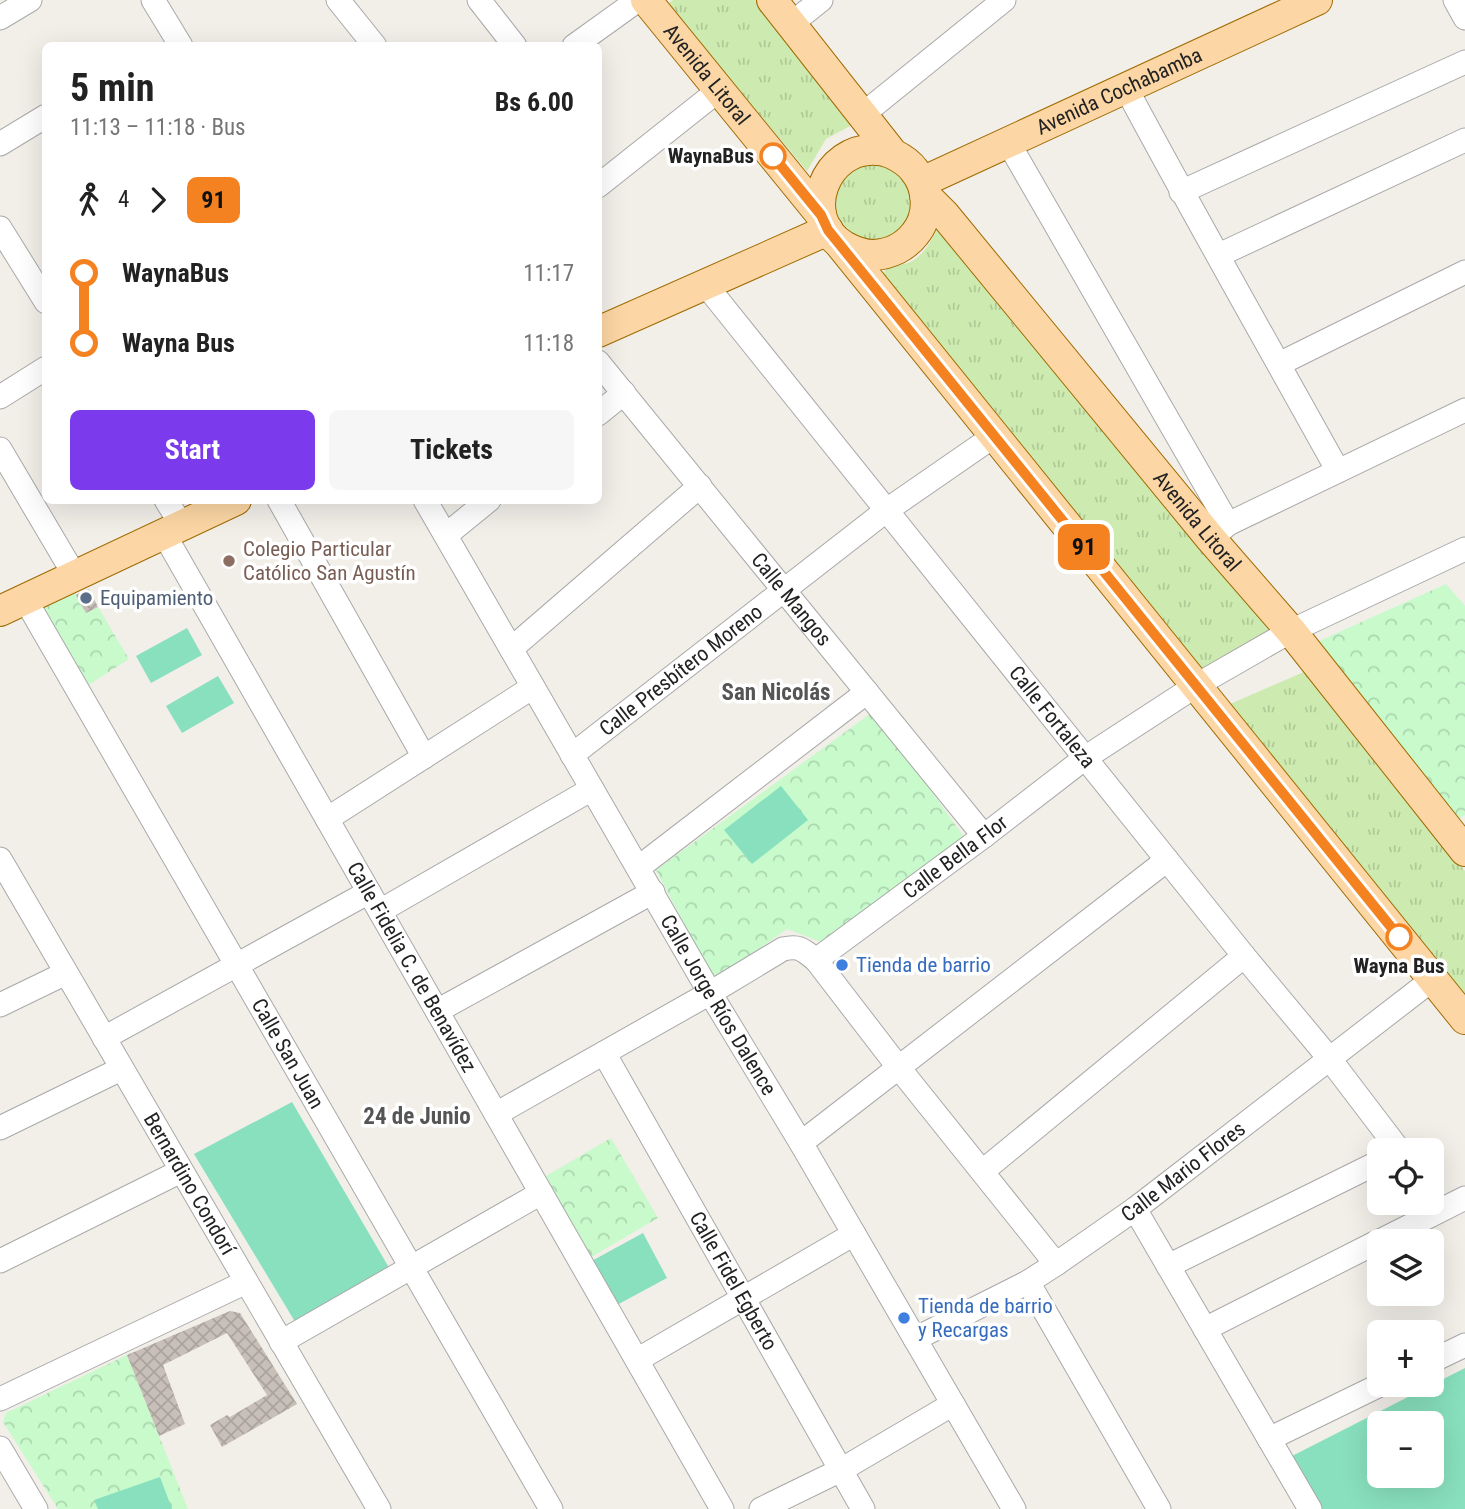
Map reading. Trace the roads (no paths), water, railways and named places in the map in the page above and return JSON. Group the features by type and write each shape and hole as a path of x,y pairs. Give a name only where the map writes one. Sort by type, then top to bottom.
{"main road":[{"name":"Avenida Litoral","path":"646,0 993,436 1465,1019"},
{"path":"772,0 893,154"},
{"name":"Avenida Cochabamba","path":"924,188 1008,142 1317,0"},
{"path":"877,150 893,154 905,160 915,170 924,188 926,208 923,221 907,243 896,250 869,255 853,251 829,229 820,199 824,182 832,168 860,151 877,150"},
{"name":"Avenida Litoral","path":"924,188 1219,532 1291,631 1460,836"},
{"path":"602,330 829,229"},
{"path":"13,605 228,504"}],"street":[{"path":"153,0 173,42"},
{"path":"338,0 372,42"},
{"path":"479,0 512,42"},
{"path":"580,42 638,0"},
{"path":"791,24 821,0"},
{"path":"862,115 1004,0"},
{"path":"1455,0 1465,18"},
{"path":"1181,192 1465,62"},
{"path":"1126,88 1181,192 1338,471"},
{"path":"602,183 719,90"},
{"path":"0,144 42,118"},
{"path":"1219,256 1465,139"},
{"path":"1008,142 1219,532 1465,410"},
{"path":"0,228 42,296"},
{"path":"1279,363 1465,272"},
{"name":"Calle Fortaleza","path":"705,284 1244,956 1329,1058 1390,1138"},
{"name":"Calle Mangos","path":"602,367 984,836"},
{"path":"0,397 42,371"},
{"path":"602,411 624,393"},
{"name":"Calle Presbítero Moreno","path":"572,755 887,510 993,436"},
{"path":"0,449 75,576"},
{"path":"511,649 700,486"},
{"name":"Calle Fidelia C. de Benavídez","path":"167,504 173,530 327,819 722,1509"},
{"path":"281,504 424,757"},
{"name":"Calle Jorge Ríos Dalence","path":"427,504 710,993 801,1143 1014,1509"},
{"path":"446,535 484,504"},
{"name":"Calle Bella Flor","path":"816,960 1085,758 1196,685 1291,631 1465,549"},
{"name":"Calle San Juan","path":"13,605 237,964 551,1509"},
{"path":"327,819 533,687"},
{"path":"638,868 867,692"},
{"path":"104,1038 237,964 374,902 592,789"},
{"path":"801,1143 1167,860"},
{"name":"Bernardino Condorí","path":"3,869 379,1509"},
{"path":"437,1012 653,892"},
{"path":"496,1114 783,949 802,949 816,960 1056,1264"},
{"path":"983,1171 1244,956"},
{"path":"0,1005 66,973"},
{"name":"Calle Mario Flores","path":"915,1339 1028,1282 1056,1264 1135,1209 1433,979"},
{"name":"Calle Fidel Egberto","path":"604,1053 863,1509"},
{"path":"0,1128 121,1069"},
{"path":"1168,1266 1367,1168"},
{"path":"0,1261 181,1171"},
{"path":"281,1342 541,1193"},
{"path":"1403,1229 1465,1198"},
{"path":"1135,1209 1310,1509"},
{"path":"637,1360 854,1234"},
{"path":"1205,1329 1367,1247"},
{"path":"0,1399 246,1282"},
{"path":"1028,1282 1159,1509"},
{"path":"1444,1355 1465,1345"},
{"path":"1269,1438 1367,1391"},
{"path":"761,1509 841,1470 953,1404"},
{"path":"0,1448 36,1509"}],"place":[{"name":"WaynaBus","path":"773,156"},
{"name":"Colegio Particular Católico San Agustín","path":"229,561"},
{"name":"Equipamiento","path":"86,598"},
{"name":"Wayna Bus","path":"1399,937"},
{"name":"Tienda de barrio","path":"842,965"},
{"name":"Tienda de barrio y Recargas","path":"904,1318"}],"district":[{"name":"San Nicolás","path":"776,692"},
{"name":"24 de Junio","path":"417,1116"}]}
